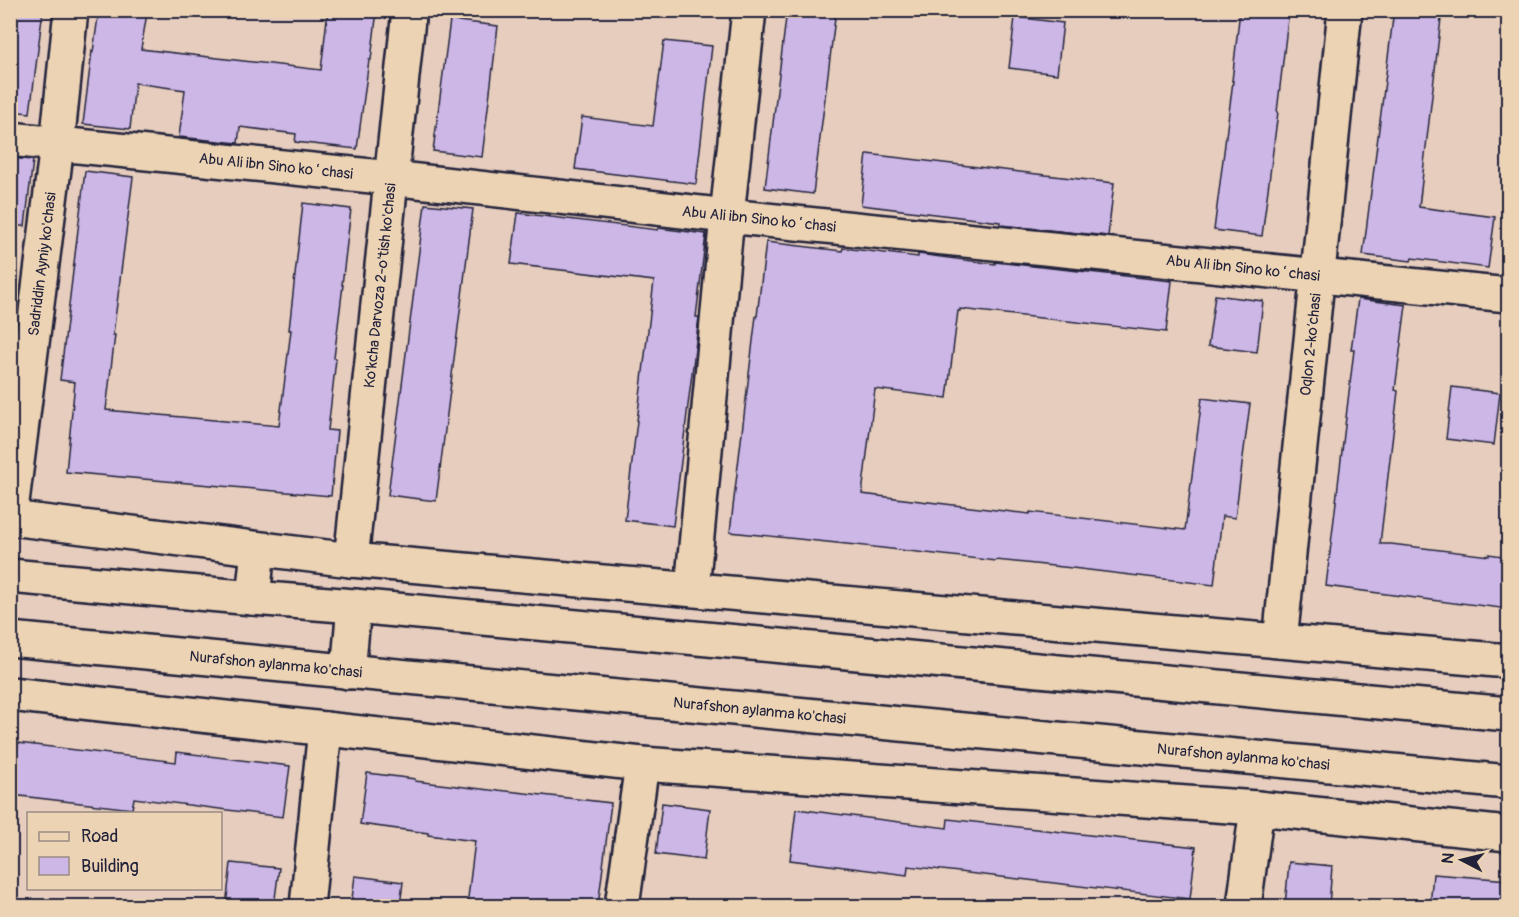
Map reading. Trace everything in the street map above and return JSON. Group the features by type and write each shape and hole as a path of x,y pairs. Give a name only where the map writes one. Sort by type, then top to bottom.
{"street":[{"name":"Sadriddin Ayniy ko'chasi","path":"10,518 57,145 71,10"},
{"name":"Ko'kcha Darvoza 2-o'tish ko'chasi","path":"351,560 410,10"},
{"path":"692,590 749,10"},
{"name":"Oqlon 2-ko‘chasi","path":"1280,641 1345,10"},
{"name":"Abu Ali ibn Sino koʻchasi","path":"10,139 391,178 727,216 1509,295"},
{"path":"10,518 351,560 1509,660"},
{"path":"253,598 258,549"},
{"path":"10,576 1509,714"},
{"path":"348,672 354,606"},
{"name":"Nurafshon aylanma ko'chasi","path":"10,639 1509,782"},
{"path":"10,694 642,764 1257,808 1509,834"},
{"path":"307,906 325,729"},
{"path":"622,906 642,764"},
{"path":"1244,906 1257,808"}],"building":[{"path":"10,10 43,10 30,113 10,111"},
{"path":"99,10 131,10 147,13 141,49 321,70 328,10 377,10 357,149 295,142 296,134 240,127 238,143 179,137 185,90 135,83 130,129 83,124"},
{"path":"787,10 836,10 813,194 765,188"},
{"path":"1240,10 1289,10 1262,236 1214,230"},
{"path":"1394,10 1442,10 1419,207 1495,217 1488,268 1412,258 1411,261 1363,255"},
{"path":"1015,17 1063,23 1057,74 1009,68"},
{"path":"450,20 498,26 482,157 433,151"},
{"path":"664,41 712,46 696,184 575,169 582,117 653,126"},
{"path":"867,154 1114,183 1108,236 1000,225 1000,222 861,205"},
{"path":"10,158 33,160 25,226 10,226"},
{"path":"85,171 133,177 106,410 279,426 303,203 351,209 328,430 337,431 331,496 66,472 75,382 60,380"},
{"path":"425,204 473,209 436,501 388,495"},
{"path":"518,213 706,234 696,317 699,317 673,526 625,520 654,281 511,264"},
{"path":"766,242 918,257 918,254 995,264 995,262 1172,281 1166,332 960,309 947,398 875,389 862,494 1185,530 1202,398 1250,404 1235,518 1222,516 1214,585 730,532"},
{"path":"1215,295 1263,301 1257,352 1208,346"},
{"path":"1358,299 1406,305 1380,544 1509,557 1509,609 1326,586"},
{"path":"1452,387 1500,393 1494,445 1446,439"},
{"path":"18,743 176,762 177,752 290,766 283,817 134,798 132,809 12,795"},
{"path":"367,773 415,779 415,781 611,803 598,906 467,906 475,841 360,824"},
{"path":"662,803 710,809 704,860 656,854"},
{"path":"796,809 947,828 948,819 1196,847 1190,899 908,866 907,875 790,860"},
{"path":"1289,862 1332,866 1329,906 1285,906"},
{"path":"231,863 279,868 274,906 226,906"},
{"path":"1433,874 1509,880 1509,906 1430,906"},
{"path":"355,876 403,882 400,906 351,906"}]}
